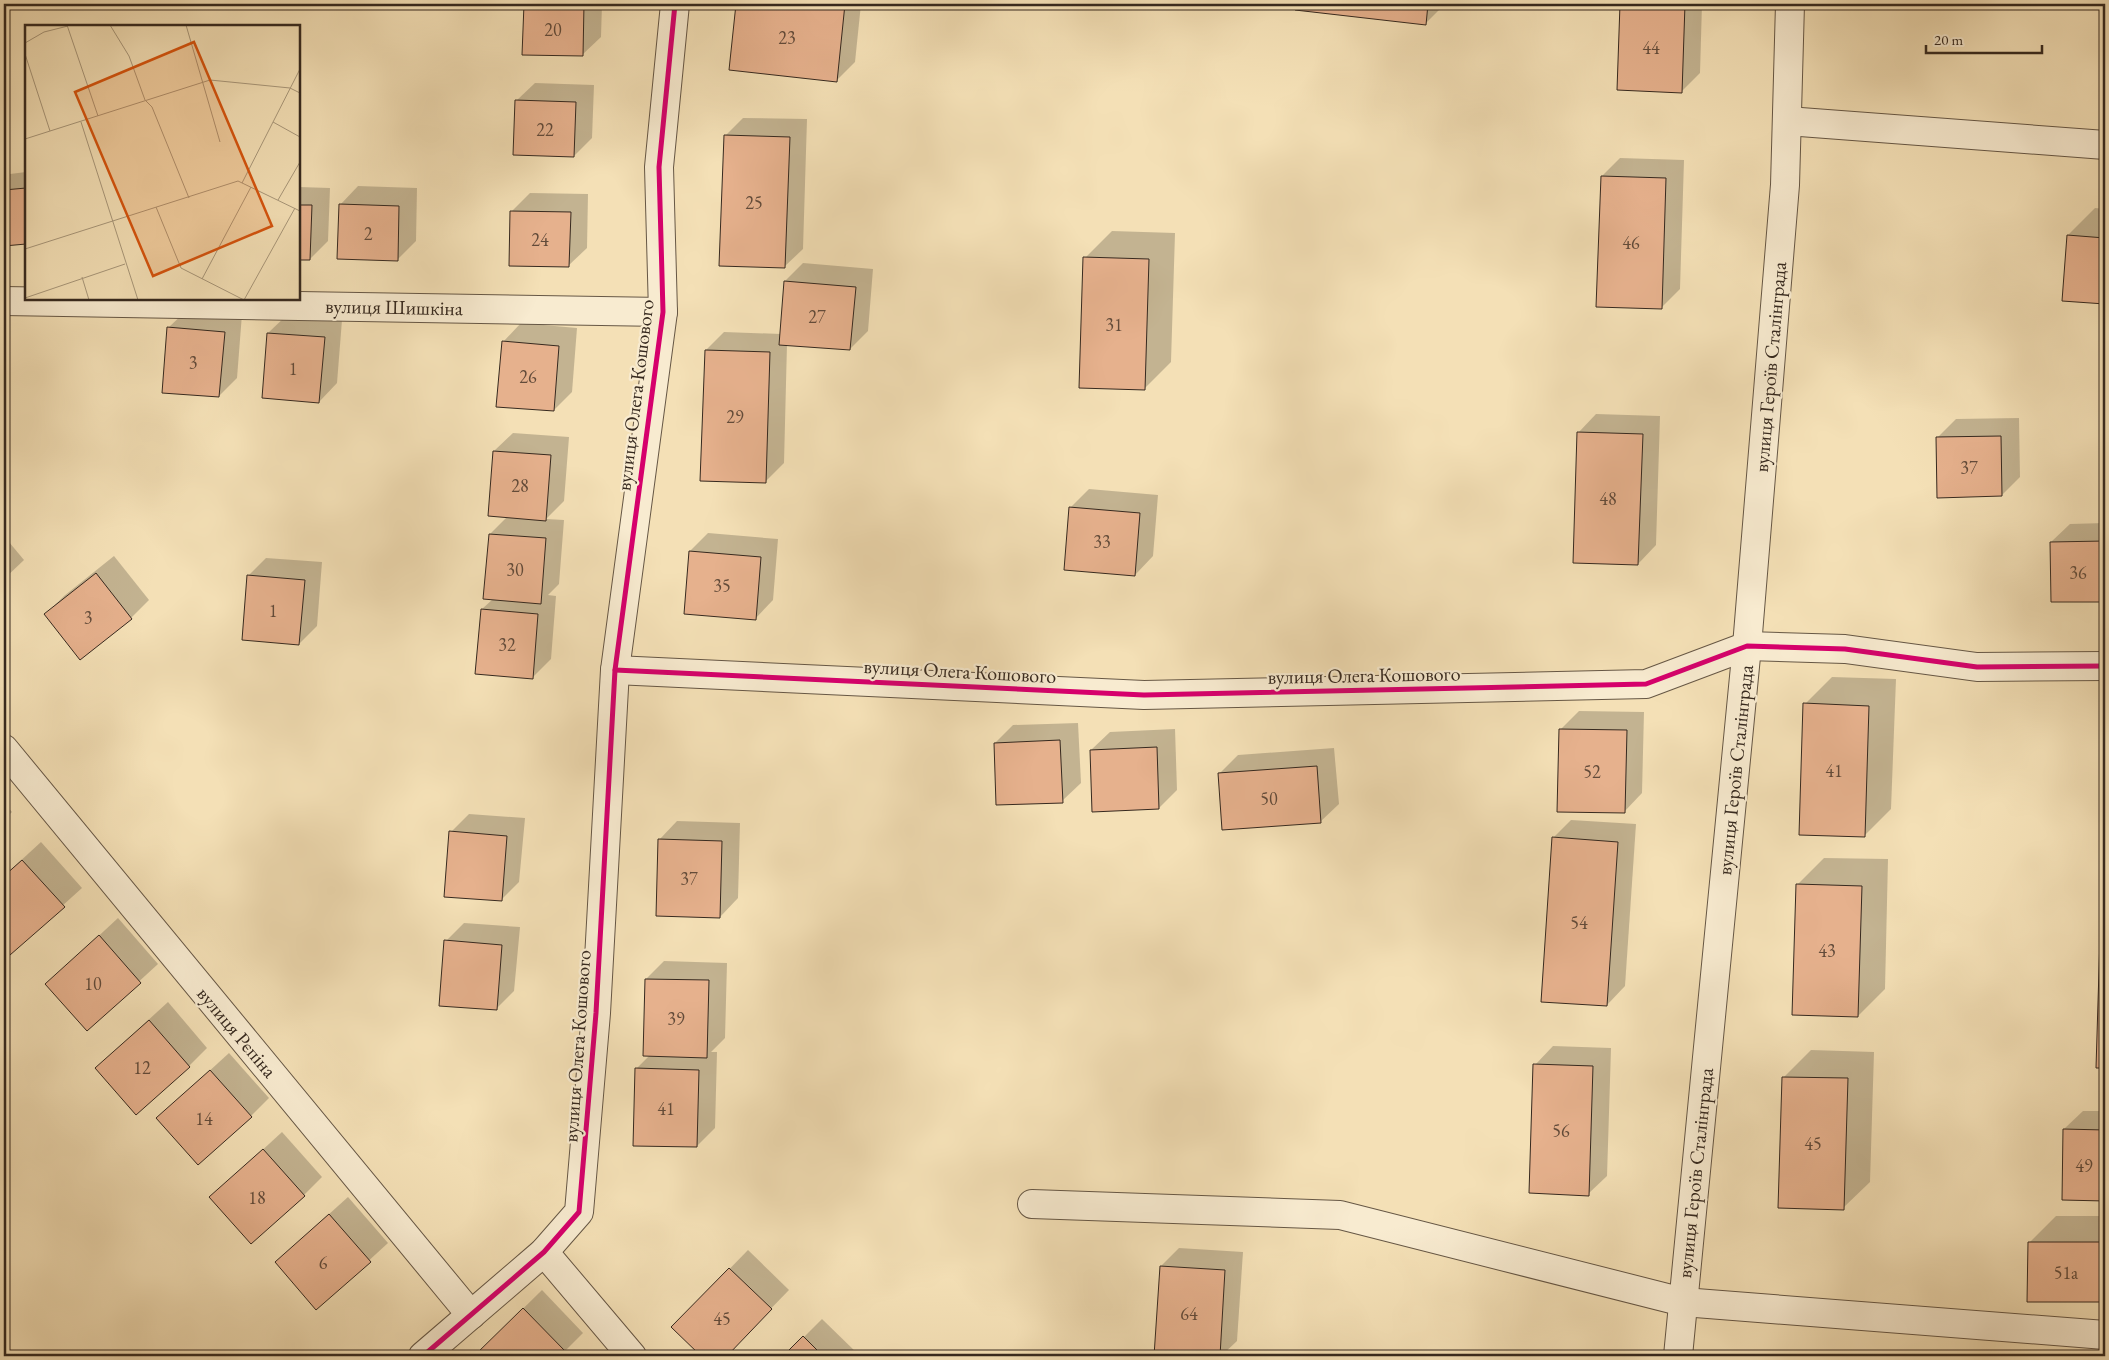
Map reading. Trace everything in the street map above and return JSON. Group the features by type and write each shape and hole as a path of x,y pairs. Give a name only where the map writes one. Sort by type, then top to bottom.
{"street":[{"name":"вулиця Олега Кошового","path":"423,1356 544,1252 579,1212 596,1013 615,670 664,312 659,166 675,4"},
{"name":"вулиця Героїв Сталінграда","path":"1678,1356 1747,646 1786,185 1790,4"},
{"path":"1787,121 2105,145"},
{"name":"вулиця Шишкіна","path":"4,301 664,312"},
{"name":"вулиця Олега Кошового","path":"615,670 1144,695 1646,684 1747,646 1845,649 1977,667 2105,666"},
{"name":"вулиця Рєпіна","path":"4,749 471,1315"},
{"path":"1032,1204 1340,1215 1682,1302 2105,1336"},
{"path":"544,1252 632,1356"}],"building":[{"path":"524,4 584,4 583,56 522,55"},
{"path":"736,4 845,4 837,82 729,70"},
{"path":"1296,4 1428,4 1426,25 1295,10"},
{"path":"1620,4 1685,4 1682,93 1617,90"},
{"path":"515,100 576,102 574,157 513,155"},
{"path":"724,135 790,137 785,268 719,266"},
{"path":"1601,176 1666,178 1662,309 1596,307"},
{"path":"25,188 25,244 4,246 4,190"},
{"path":"339,204 399,206 398,261 337,259"},
{"path":"300,205 312,205 310,260 300,260"},
{"path":"510,211 571,212 569,267 509,266"},
{"path":"2067,235 2105,238 2105,304 2062,301"},
{"path":"1083,257 1149,259 1145,390 1079,388"},
{"path":"784,281 856,287 850,350 779,345"},
{"path":"167,327 225,332 219,397 162,393"},
{"path":"267,333 325,337 319,403 262,398"},
{"path":"502,341 559,346 554,411 496,407"},
{"path":"705,350 770,352 766,483 700,481"},
{"path":"1577,432 1643,434 1638,565 1573,563"},
{"path":"2001,436 2002,496 1937,498 1936,437"},
{"path":"493,451 551,455 546,521 488,516"},
{"path":"1069,507 1140,513 1135,576 1064,570"},
{"path":"489,534 546,538 541,604 483,599"},
{"path":"2105,541 2105,602 2051,602 2050,542"},
{"path":"689,551 761,557 756,620 684,614"},
{"path":"96,573 132,619 80,660 44,614"},
{"path":"247,575 305,580 299,645 242,640"},
{"path":"481,609 538,614 533,679 475,674"},
{"path":"1803,703 1869,706 1865,837 1799,835"},
{"path":"1559,729 1627,730 1625,813 1557,812"},
{"path":"1060,740 1063,803 996,805 994,743"},
{"path":"1157,747 1159,809 1092,812 1090,750"},
{"path":"1317,766 1321,823 1222,830 1218,773"},
{"path":"449,831 507,836 502,901 444,897"},
{"path":"1552,837 1618,842 1607,1006 1541,1002"},
{"path":"658,839 722,841 720,918 656,916"},
{"path":"22,860 65,907 10,955 4,948 4,876"},
{"path":"1796,884 1862,886 1858,1017 1792,1015"},
{"path":"99,935 141,983 87,1031 45,984"},
{"path":"2100,937 2105,937 2105,1068 2096,1068"},
{"path":"444,940 502,945 497,1010 439,1006"},
{"path":"645,979 709,980 707,1058 643,1056"},
{"path":"149,1020 190,1067 136,1115 95,1068"},
{"path":"1533,1064 1593,1066 1589,1196 1529,1193"},
{"path":"635,1068 699,1070 697,1147 633,1146"},
{"path":"210,1070 252,1117 198,1165 156,1118"},
{"path":"1782,1077 1848,1078 1844,1210 1778,1208"},
{"path":"2063,1129 2105,1130 2105,1201 2062,1200"},
{"path":"263,1149 305,1196 251,1244 209,1197"},
{"path":"329,1214 371,1262 316,1310 275,1262"},
{"path":"2028,1242 2105,1242 2105,1302 2027,1302"},
{"path":"1160,1266 1225,1270 1220,1356 1154,1356"},
{"path":"729,1268 772,1309 727,1356 701,1356 671,1327"},
{"path":"523,1308 566,1352 562,1356 474,1356"},
{"path":"803,1336 823,1356 783,1356"}],"cycle path":[{"path":"423,1356 544,1252 579,1212 596,1013 615,670 663,312 659,167 675,4"},
{"path":"615,670 1144,695 1646,684 1747,646 1845,649 1977,667 2105,666"}]}
